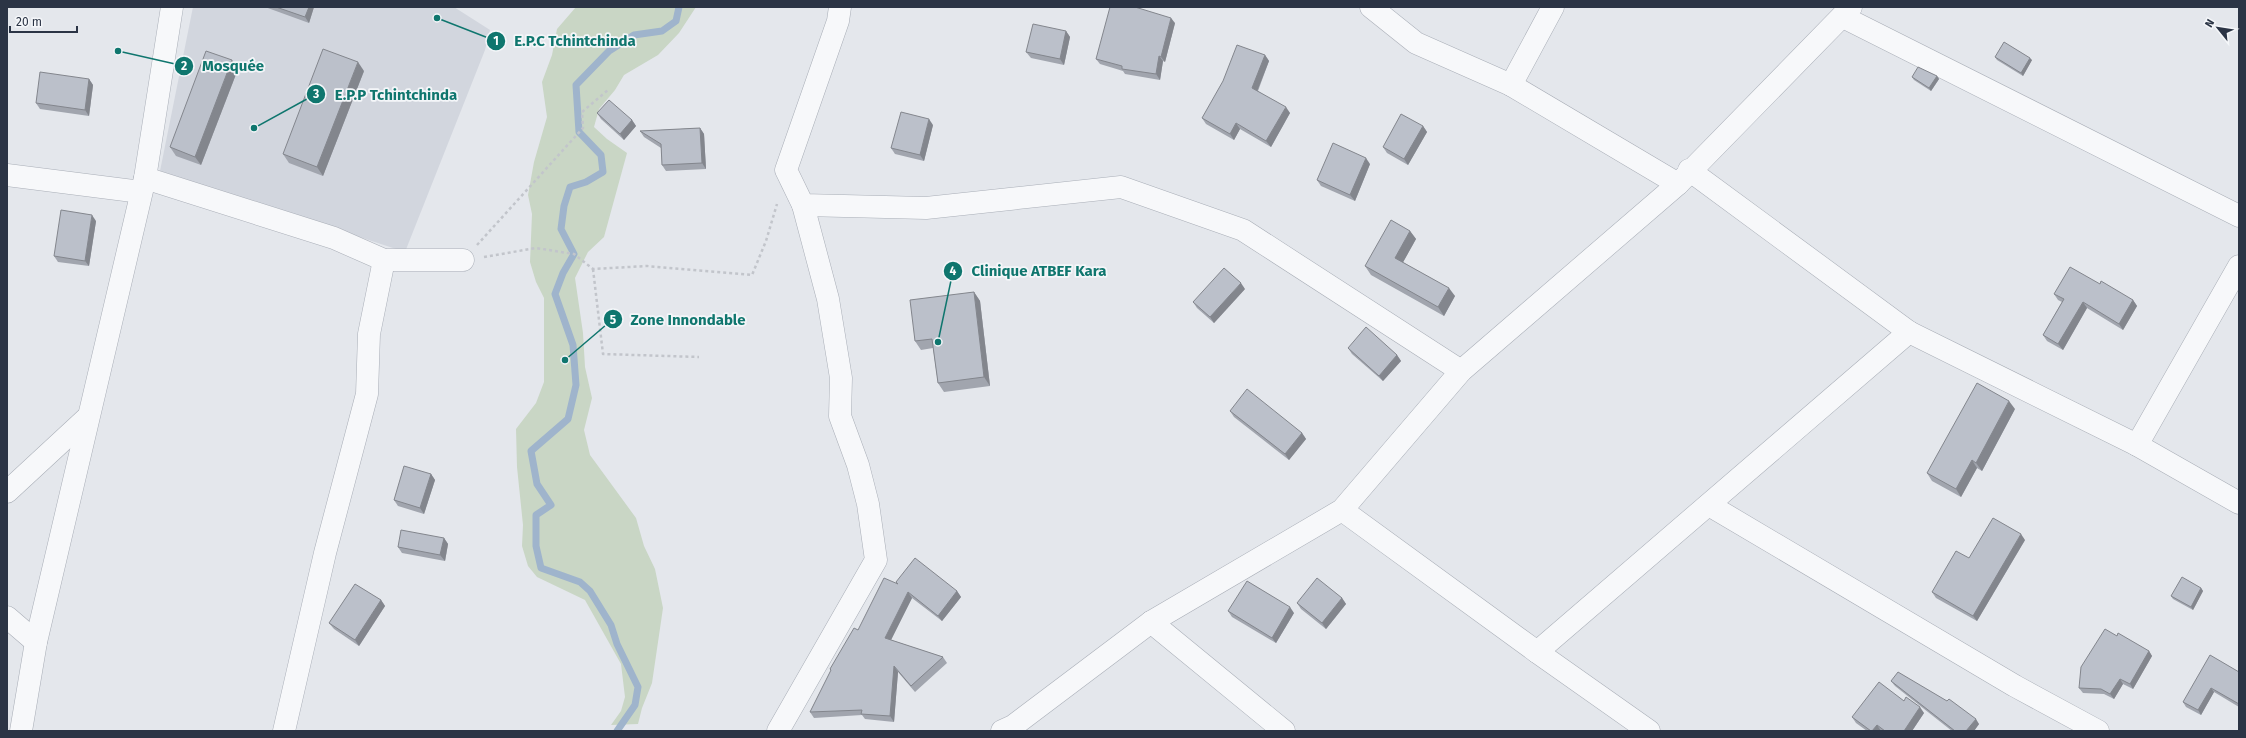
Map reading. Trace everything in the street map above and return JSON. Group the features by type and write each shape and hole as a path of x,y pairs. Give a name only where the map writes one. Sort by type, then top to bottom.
{"street":[{"path":"21,731 36,642 143,185 172,7"},
{"path":"778,731 876,560 868,504 858,465 840,416 840,378 828,299 803,204 786,170 838,21 840,7"},
{"path":"1372,7 1416,43 1511,85 1684,177 1909,332 2137,445 2239,503"},
{"path":"1511,85 1553,7"},
{"path":"1002,731 1013,726 1151,622 1342,510 1461,371 1684,177 1847,12 2239,216"},
{"path":"7,175 143,185 334,238 384,260 463,260"},
{"path":"803,204 926,208 1120,187 1244,230 1461,371"},
{"path":"284,731 325,553 367,394 369,334 384,260"},
{"path":"2137,445 2239,266"},
{"path":"1537,652 1909,332"},
{"path":"7,492 88,417"},
{"path":"1709,505 2015,686 2098,731"},
{"path":"1342,510 1537,652 1649,731"},
{"path":"7,617 36,642"},
{"path":"1151,622 1284,731"}],"path":[{"path":"463,260 583,128 582,112 608,90"},
{"path":"463,260 536,248 574,254 594,269 647,266 752,275 766,241 786,170"},
{"path":"594,269 603,354 699,357"}],"shaded area":[{"path":"193,7 454,7 490,30 485,50 405,252 160,171"}],"green space":[{"path":"576,7 696,7 679,33 658,55 624,75 615,90 599,109 594,127 607,139 627,153 604,237 588,252 575,278 583,333 585,367 592,398 584,430 590,455 636,518 644,546 655,569 663,608 652,683 642,708 638,724 611,725 621,711 625,697 621,664 585,600 537,577 528,566 522,546 523,525 517,467 516,429 536,403 544,382 544,298 536,282 530,262 532,214 528,195 534,162 547,117 542,82 552,55 557,29"}],"building":[{"path":"276,7 309,7 305,17"},
{"path":"1110,7 1135,7 1171,18 1161,57 1159,56 1156,74 1122,69 1122,66 1096,59"},
{"path":"1033,24 1066,31 1060,59 1026,52"},
{"path":"2004,42 2030,58 2021,73 1995,57"},
{"path":"1237,45 1265,55 1252,88 1286,107 1266,141 1236,123 1230,134 1202,118 1223,81"},
{"path":"323,49 358,62 317,167 283,154"},
{"path":"206,51 232,60 195,157 170,147"},
{"path":"1918,67 1937,76 1929,88 1912,77"},
{"path":"40,72 89,79 85,110 36,103"},
{"path":"609,100 632,120 620,134 597,113"},
{"path":"901,112 929,119 920,155 891,148"},
{"path":"1401,114 1423,126 1404,159 1383,147"},
{"path":"700,128 702,163 662,165 661,144 640,131"},
{"path":"1333,143 1366,158 1350,195 1317,180"},
{"path":"61,210 92,215 85,261 54,256"},
{"path":"1391,220 1410,231 1395,258 1449,288 1438,307 1365,266"},
{"path":"2070,267 2100,284 2101,281 2133,300 2119,324 2083,302 2058,344 2043,335 2064,299 2054,294"},
{"path":"1224,268 1241,283 1210,317 1193,302"},
{"path":"974,292 984,377 938,383 932,339 915,341 910,300"},
{"path":"1366,327 1397,355 1379,376 1348,348"},
{"path":"1977,383 2009,401 1976,463 1972,460 1956,489 1927,473"},
{"path":"1247,389 1302,433 1285,454 1230,411"},
{"path":"404,466 431,474 420,508 394,500"},
{"path":"1993,518 2021,534 1973,616 1932,592 1956,551 1969,558"},
{"path":"401,530 444,538 440,555 398,547"},
{"path":"915,558 957,591 938,616 908,592 885,638 943,657 911,686 894,666 890,716 861,714 862,710 810,712 831,670 830,669 854,628 858,630 884,578 898,584 896,582"},
{"path":"2182,577 2201,588 2191,607 2171,596"},
{"path":"1317,578 1342,598 1322,623 1297,603"},
{"path":"1247,581 1290,607 1272,638 1228,611"},
{"path":"355,584 381,600 355,640 329,623"},
{"path":"2105,629 2117,636 2118,633 2149,651 2130,684 2120,679 2110,694 2101,689 2079,688 2081,667"},
{"path":"2210,655 2239,672 2239,704 2211,688 2198,710 2183,702"},
{"path":"1898,672 1947,701 1949,699 1976,719 1966,731 1955,731 1891,681"},
{"path":"1879,682 1904,701 1906,697 1920,707 1904,731 1885,731 1877,725 1871,731 1852,717"}],"waterway":[{"path":"617,731 635,705 638,687 617,644 611,625 590,591 580,582 541,568 536,546 536,515 551,505 537,484 531,451 568,419 576,385 573,345 555,294 563,273 574,254 561,229 564,206 570,187 586,182 603,172 601,155 579,132 576,85 609,51 634,35 662,31 676,21 679,7"}],"place":[{"name":"E.P.C Tchintchinda","path":"437,18"},
{"name":"Mosquée","path":"118,51"},
{"name":"E.P.P Tchintchinda","path":"254,128"},
{"name":"Clinique ATBEF Kara","path":"938,342"},
{"name":"Zone Innondable","path":"565,360"}]}
